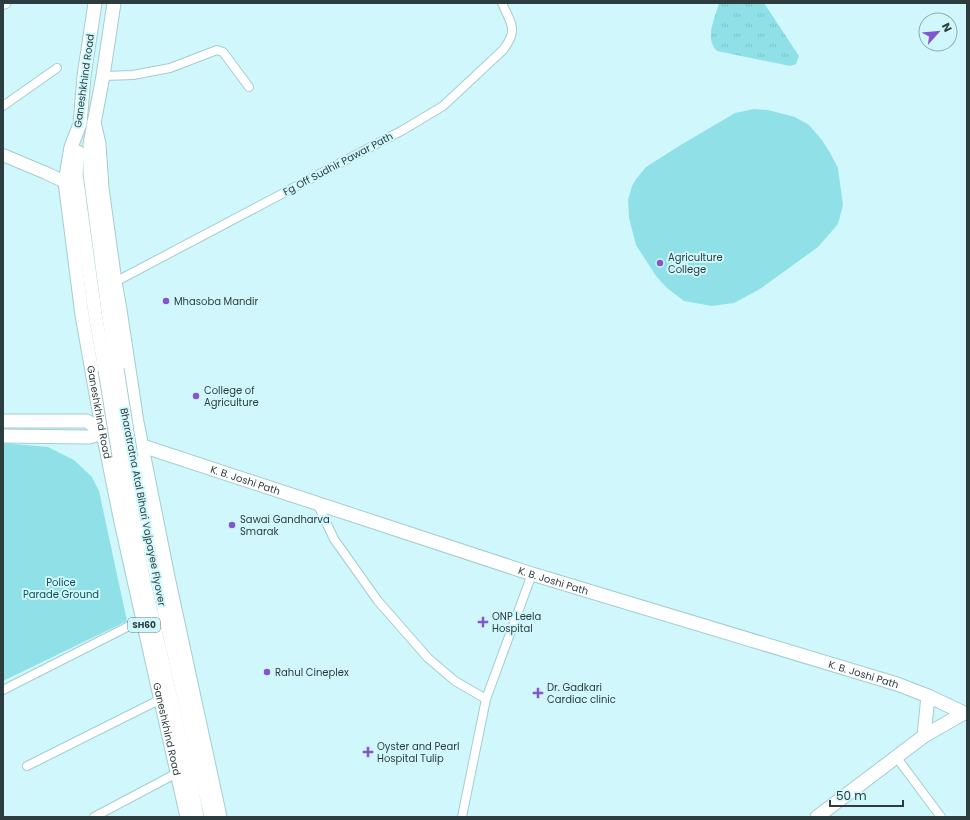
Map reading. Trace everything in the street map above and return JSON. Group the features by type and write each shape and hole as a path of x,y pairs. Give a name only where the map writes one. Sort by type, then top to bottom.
{"main road":[{"name":"Ganeshkhind Road","path":"95,3 84,76 80,124 70,147 65,182 82,315 103,433 187,817"},
{"name":"Ganeshkhind Road","path":"114,3 103,76 94,122 99,144 102,188 115,282 117,370 137,422 143,445 168,577 220,817"},
{"name":"Bharatratna Atal Bihari Vajpayee Flyover","path":"94,122 90,144 90,174 117,370 125,456 144,582 197,817"},
{"name":"Bharatratna Atal Bihari Vajpayee Flyover","path":"80,124 76,174 117,370"},
{"path":"3,155 65,182"},
{"path":"93,376 109,378 117,370"},
{"path":"3,421 87,421 103,433"},
{"path":"3,436 89,437 103,433"},
{"name":"K. B. Joshi Path","path":"103,433 532,574 897,684 965,711"},
{"name":"Bharatratna Atal Bihari Vajpayee Flyover","path":"125,456 158,587 211,817"},
{"path":"924,736 928,696"},
{"path":"817,817 924,736 965,711"}],"street":[{"name":"Fg Off Sudhir Pawar Path","path":"115,282 403,130 443,106 503,50 510,40 513,33 502,3"},
{"path":"103,76 133,75 170,68 218,50 223,52 249,87"},
{"path":"3,106 57,68"},
{"path":"317,503 334,539 378,601 428,658 455,682 486,699"},
{"path":"462,817 486,699 532,574"},
{"path":"3,690 143,619"},
{"path":"27,766 160,699"},
{"path":"896,758 941,817"},
{"path":"94,817 177,773"}],"green space":[{"path":"719,3 764,3 799,56 796,64 790,66 717,51 713,46 711,34"},
{"path":"754,109 768,110 795,117 809,125 822,140 838,168 843,205 838,224 818,247 760,289 734,303 712,306 684,301 667,288 656,276 636,245 629,218 628,200 632,186 646,167 679,146 735,113"},
{"name":"Police Parade Ground","path":"3,443 48,447 74,460 92,477 99,491 127,621 3,681"}],"place":[{"name":"Agriculture College","path":"660,263"},
{"name":"Mhasoba Mandir","path":"166,301"},
{"name":"College of Agriculture","path":"196,396"},
{"name":"Sawai Gandharva Smarak","path":"232,525"},
{"name":"ONP Leela Hospital","path":"483,622"},
{"name":"Rahul Cineplex","path":"267,672"},
{"name":"Dr. Gadkari Cardiac clinic","path":"538,693"},
{"name":"Oyster and Pearl Hospital Tulip","path":"368,752"}]}
